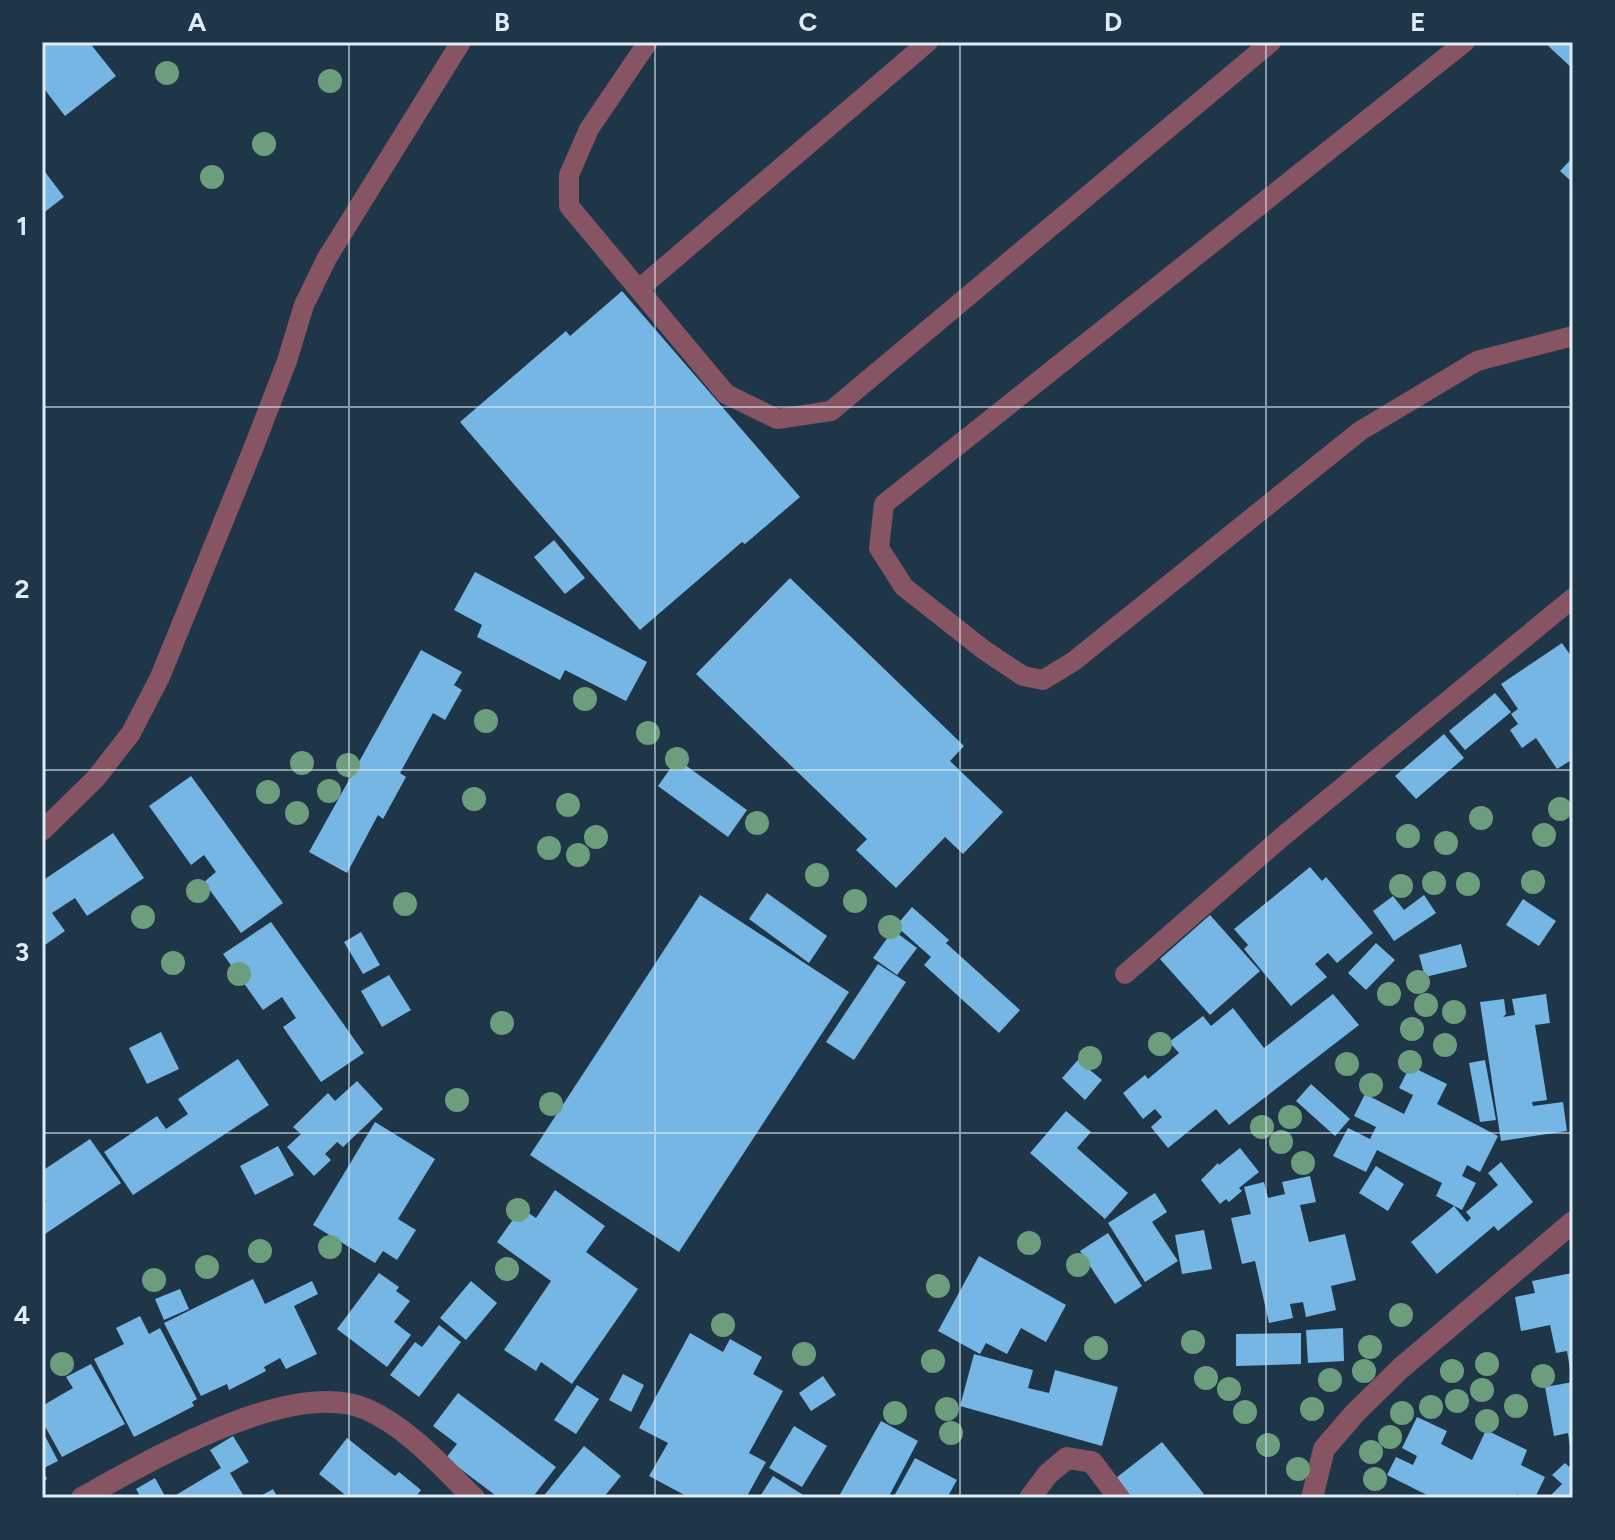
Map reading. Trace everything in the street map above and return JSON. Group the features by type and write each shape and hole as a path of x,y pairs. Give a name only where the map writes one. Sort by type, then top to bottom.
{"street":[{"path":"1312,1498 1324,1449 1355,1413 1401,1368 1573,1222"},
{"path":"82,1498 244,1417 324,1400 363,1408 388,1420 414,1440 474,1498"},
{"path":"1030,1498 1048,1474 1067,1458 1092,1462 1119,1498"}],"lane":[{"path":"42,831 96,778 131,733 160,677 253,449 310,293 327,258 461,42"},
{"path":"648,42 589,129 569,175 569,206 726,394 777,419 831,411 1271,42"},
{"path":"639,289 928,42"},
{"path":"1465,42 884,504 879,548 904,587 984,650 1023,676 1043,680 1074,661 1360,431 1477,361 1573,336"},
{"path":"1125,974 1282,837 1573,598"}],"building":[{"path":"42,42 89,42 116,76 65,116 42,86"},
{"path":"1544,42 1573,42 1573,69"},
{"path":"1573,157 1573,183 1560,171"},
{"path":"42,168 64,197 42,214"},
{"path":"622,291 800,497 745,544 742,542 640,630 460,422 566,331 570,336"},
{"path":"554,540 585,578 565,594 534,557"},
{"path":"475,572 647,662 626,701 565,670 560,680 477,637 482,625 454,610"},
{"path":"790,578 964,746 950,761 1003,812 963,854 945,837 896,888 856,850 867,839 696,674"},
{"path":"1562,643 1573,659 1573,759 1557,769 1536,738 1522,748 1510,730 1518,724 1511,714 1518,709 1501,684"},
{"path":"421,650 462,672 454,685 462,690 445,720 433,713 400,773 406,777 383,819 378,815 347,873 309,852"},
{"path":"1495,693 1511,712 1465,750 1449,731"},
{"path":"1444,734 1464,758 1416,799 1395,776"},
{"path":"677,759 747,810 728,837 658,786"},
{"path":"191,776 283,903 241,933 204,882 216,872 204,855 191,865 149,806"},
{"path":"113,833 144,878 87,916 75,898 52,913 65,931 42,947 42,881"},
{"path":"1310,867 1322,881 1326,877 1373,933 1337,963 1328,953 1315,964 1327,977 1291,1006 1244,949 1248,945 1234,929"},
{"path":"767,893 827,936 809,963 749,919"},
{"path":"700,895 849,992 679,1252 530,1155"},
{"path":"1424,895 1436,913 1394,941 1373,911 1393,896 1404,910"},
{"path":"1523,899 1556,921 1539,946 1506,925"},
{"path":"912,907 949,940 946,943 1020,1010 999,1033 924,965 931,957 896,926"},
{"path":"1210,915 1260,971 1210,1015 1160,959"},
{"path":"271,922 364,1053 321,1082 283,1027 296,1018 282,997 263,1010 223,954"},
{"path":"893,930 917,948 897,975 873,958"},
{"path":"361,932 380,965 363,974 344,942"},
{"path":"1376,943 1395,960 1366,990 1348,973"},
{"path":"1461,944 1467,967 1425,977 1419,955"},
{"path":"878,964 906,982 854,1060 826,1042"},
{"path":"389,975 411,1010 382,1027 361,991"},
{"path":"1333,994 1359,1025 1229,1125 1216,1109 1168,1148 1151,1127 1162,1117 1155,1109 1143,1119 1123,1093 1145,1075 1148,1079 1179,1053 1169,1042 1203,1016 1211,1026 1233,1008 1264,1048"},
{"path":"1546,994 1550,1023 1535,1025 1547,1100 1532,1102 1533,1106 1563,1102 1567,1131 1501,1141 1480,1002 1504,999 1506,1014 1503,1017 1515,1015 1512,999"},
{"path":"161,1032 179,1069 147,1084 129,1048"},
{"path":"238,1059 269,1105 133,1195 104,1152 157,1116 166,1129 188,1114 178,1099"},
{"path":"1078,1060 1102,1080 1085,1100 1062,1078"},
{"path":"1485,1060 1496,1120 1480,1122 1469,1063"},
{"path":"1410,1066 1447,1084 1437,1104 1498,1136 1480,1172 1467,1165 1462,1176 1476,1183 1462,1210 1436,1196 1442,1183 1377,1150 1366,1172 1333,1156 1348,1128 1370,1139 1376,1127 1354,1116 1365,1094 1404,1114 1413,1095 1399,1088"},
{"path":"357,1081 383,1109 343,1147 337,1142 325,1154 331,1160 314,1176 287,1147 301,1134 293,1127 328,1093 335,1101"},
{"path":"1311,1084 1350,1119 1335,1136 1296,1101"},
{"path":"1066,1111 1091,1132 1077,1148 1128,1193 1105,1219 1030,1153"},
{"path":"375,1122 435,1159 398,1219 416,1230 397,1260 383,1251 375,1263 313,1225"},
{"path":"90,1139 121,1183 42,1236 42,1204 46,1201 42,1195 42,1171"},
{"path":"278,1146 294,1175 255,1195 240,1166"},
{"path":"1240,1148 1259,1172 1239,1188 1242,1191 1229,1202 1226,1199 1220,1204 1201,1180"},
{"path":"1501,1162 1533,1202 1498,1231 1494,1226 1437,1274 1411,1242 1454,1206 1467,1222 1471,1218 1466,1212 1498,1185 1488,1173"},
{"path":"1376,1166 1404,1184 1388,1211 1359,1193"},
{"path":"1310,1176 1316,1202 1300,1205 1309,1242 1345,1234 1356,1280 1331,1286 1336,1310 1306,1317 1303,1302 1290,1304 1293,1318 1269,1323 1255,1261 1242,1264 1231,1218 1251,1214 1244,1187 1264,1182 1268,1198 1285,1194 1282,1182"},
{"path":"555,1190 605,1226 586,1252 638,1289 572,1384 541,1362 536,1371 504,1350 551,1281 497,1242 521,1208 536,1218"},
{"path":"1155,1193 1167,1212 1152,1222 1178,1261 1145,1282 1108,1223"},
{"path":"1204,1230 1212,1269 1182,1274 1175,1235"},
{"path":"1108,1233 1142,1286 1115,1304 1080,1251"},
{"path":"979,1256 1066,1305 1046,1342 1021,1328 1007,1354 986,1343 980,1354 938,1331"},
{"path":"379,1273 399,1287 396,1291 410,1301 394,1322 411,1335 387,1367 337,1329"},
{"path":"1572,1273 1571,1375 1567,1351 1556,1353 1550,1325 1521,1331 1515,1297 1535,1293 1532,1281"},
{"path":"253,1279 265,1304 312,1281 318,1294 294,1306 317,1354 286,1369 280,1358 264,1367 266,1371 229,1390 227,1384 201,1396 164,1323"},
{"path":"471,1281 497,1303 466,1340 440,1318"},
{"path":"180,1289 189,1309 164,1320 155,1299"},
{"path":"140,1316 149,1334 160,1328 197,1399 192,1402 194,1406 134,1437 94,1359 124,1344 116,1328"},
{"path":"439,1325 461,1342 419,1397 390,1375 415,1342 422,1347"},
{"path":"1343,1328 1344,1361 1308,1363 1306,1330"},
{"path":"690,1333 723,1352 730,1339 762,1357 753,1374 783,1391 749,1453 766,1462 746,1498 690,1498 649,1476 668,1443 639,1428"},
{"path":"1301,1333 1301,1364 1236,1366 1236,1334"},
{"path":"974,1354 1033,1370 1028,1388 1049,1393 1055,1370 1118,1387 1102,1446 960,1406"},
{"path":"91,1364 125,1424 62,1457 42,1421 42,1406 73,1388 66,1377"},
{"path":"623,1374 644,1385 631,1412 609,1400"},
{"path":"823,1376 836,1395 811,1411 799,1393"},
{"path":"1573,1382 1571,1453 1568,1433 1554,1436 1545,1387"},
{"path":"577,1385 599,1399 576,1434 554,1420"},
{"path":"458,1393 556,1467 532,1498 499,1498 446,1458 457,1444 433,1426"},
{"path":"1417,1417 1447,1431 1441,1444 1472,1460 1486,1430 1527,1450 1521,1465 1545,1477 1535,1498 1517,1494 1514,1498 1433,1498 1387,1475 1396,1457 1413,1465 1417,1456 1402,1448"},
{"path":"881,1421 918,1441 888,1498 838,1498"},
{"path":"794,1426 827,1446 802,1487 769,1468"},
{"path":"42,1430 58,1461 42,1469"},
{"path":"233,1436 249,1462 230,1473 245,1498 171,1498 221,1468 210,1450"},
{"path":"347,1438 395,1476 399,1472 421,1490 415,1498 349,1498 319,1474"},
{"path":"1162,1442 1204,1494 1199,1498 1132,1498 1116,1478"},
{"path":"584,1446 621,1476 603,1498 542,1498"},
{"path":"915,1458 957,1480 947,1498 893,1498"},
{"path":"1565,1463 1573,1470 1573,1498 1548,1498 1562,1484 1552,1475"},
{"path":"773,1476 808,1498 759,1498"},
{"path":"155,1478 166,1498 141,1498 136,1489"},
{"path":"273,1489 278,1498 257,1498"}]}
